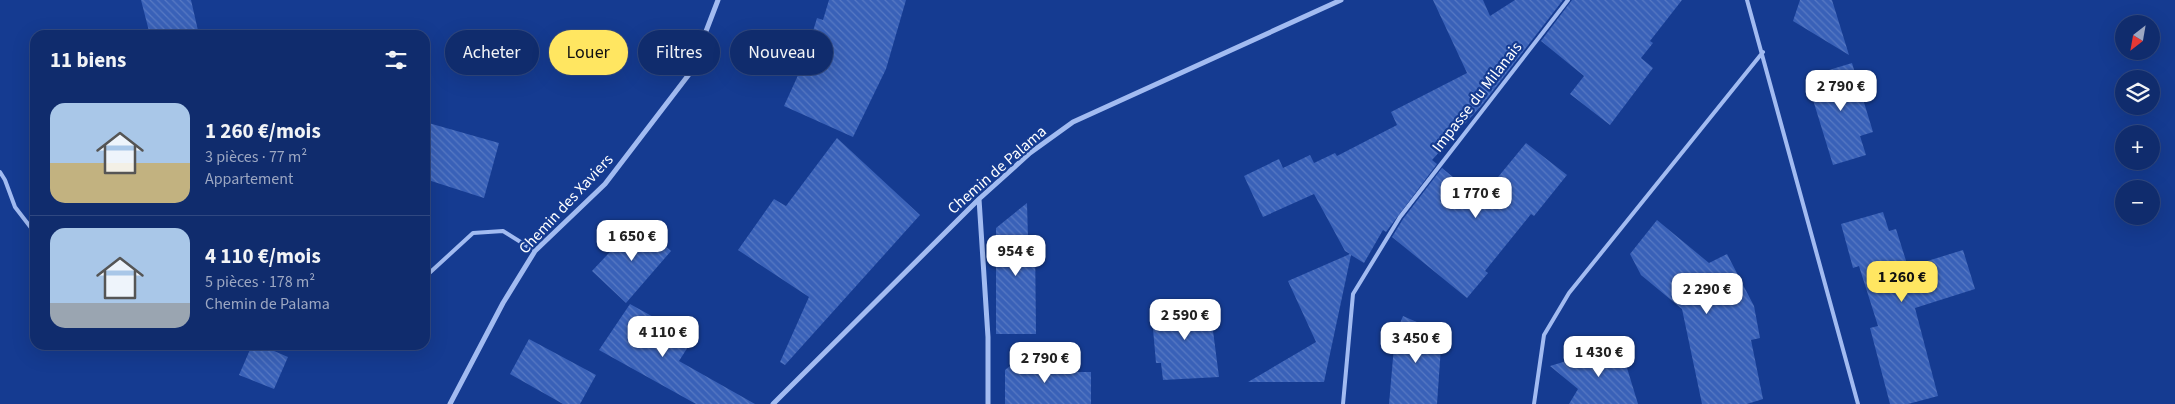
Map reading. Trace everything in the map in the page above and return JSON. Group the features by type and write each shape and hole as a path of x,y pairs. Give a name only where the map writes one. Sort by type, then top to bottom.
{"street":[{"name":"Chemin des Xaviers","path":"450,404 503,303 534,251 605,184 690,74 718,0"},
{"name":"Chemin de Palama","path":"772,404 979,199 1030,153 1073,122 1341,0"},
{"path":"979,199 988,337 988,404"}],"lane":[{"name":"Impasse du Milanais","path":"1343,404 1353,294 1400,216 1568,0"},
{"path":"1747,0 1763,52 1858,404"},
{"path":"1534,404 1544,335 1569,293 1763,52"},
{"path":"0,172 6,180 15,207 30,226"},
{"path":"430,272 473,233 503,231 534,251"}],"building":[{"path":"141,0 191,0 198,30 149,30"},
{"path":"829,0 906,0 886,69 853,137 784,106 798,75 833,75 833,30 813,30 817,18 823,20"},
{"path":"1433,0 1483,0 1490,16 1515,0 1563,0 1482,105 1432,160 1437,164 1386,232 1383,230 1364,263 1351,255 1324,382 1248,382 1316,342 1288,281 1350,254 1345,251 1314,194 1263,217 1244,176 1279,159 1283,168 1310,155 1314,163 1335,153 1337,156 1397,125 1391,112 1467,73"},
{"path":"1572,0 1682,0 1650,41 1653,43 1641,58 1653,68 1610,125 1570,94 1584,76 1541,41"},
{"path":"1800,0 1832,0 1849,55 1793,21"},
{"path":"1852,63 1873,132 1860,136 1866,155 1833,165 1806,77"},
{"path":"430,123 499,143 484,198 430,181"},
{"path":"837,138 920,215 785,365 780,362 809,297 738,250 774,199 786,206"},
{"path":"1526,143 1567,175 1534,216 1531,214 1485,271 1488,273 1467,298 1392,237 1403,219 1442,168 1480,199"},
{"path":"1027,203 1028,239 1035,240 1036,334 996,334 996,228"},
{"path":"1883,212 1889,231 1896,229 1908,267 1963,250 1975,289 1915,308 1938,396 1908,404 1890,404 1870,328 1878,326 1859,266 1853,268 1841,224"},
{"path":"1657,220 1709,263 1727,254 1754,306 1760,338 1751,340 1763,399 1747,404 1702,404 1682,309 1641,275 1630,254"},
{"path":"638,222 671,251 626,303 592,271"},
{"path":"1209,300 1219,377 1163,380 1161,363 1156,363 1151,306"},
{"path":"630,304 693,339 679,361 755,404 696,404 599,350"},
{"path":"1403,316 1442,333 1437,404 1389,404 1395,335"},
{"path":"529,339 596,375 580,404 563,404 510,374"},
{"path":"1037,344 1037,372 1091,372 1091,404 1005,404 1005,370"},
{"path":"1620,345 1638,404 1569,404 1578,389 1550,366"},
{"path":"250,350 272,350 288,357 274,389 239,375"}]}
